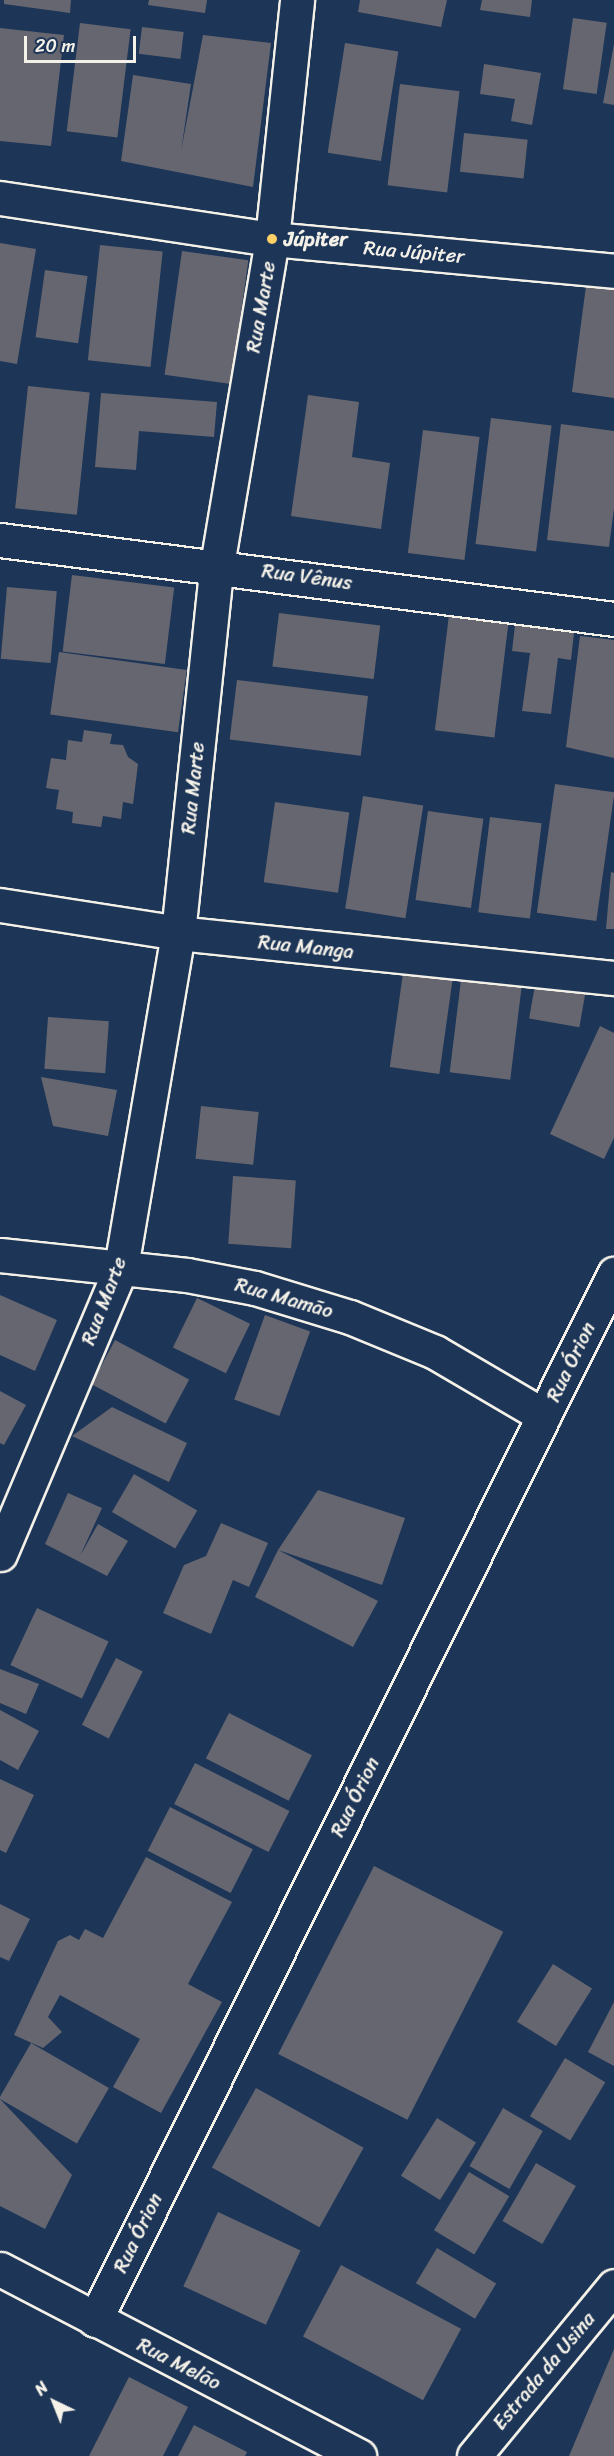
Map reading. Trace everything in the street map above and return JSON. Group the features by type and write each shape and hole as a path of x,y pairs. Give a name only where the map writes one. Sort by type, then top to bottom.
{"street":[{"name":"Rua Marte","path":"0,1554 121,1267 178,933 217,565 272,239 297,0"},
{"name":"Rua Júpiter","path":"0,198 272,239 614,271"},
{"name":"Rua Vênus","path":"0,540 217,565 614,619"},
{"name":"Rua Manga","path":"0,905 178,933 614,978"},
{"name":"Rua Mamão","path":"0,1255 121,1267 255,1288 350,1317 435,1352 544,1416"},
{"name":"Rua Órion","path":"94,2320 614,1274"},
{"name":"Rua Melão","path":"0,2269 94,2320 359,2456"},
{"name":"Estrada da Usina","path":"474,2456 614,2286"}],"building":[{"path":"4,0 71,0 70,13 4,4"},
{"path":"149,0 207,0 205,13 148,5"},
{"path":"360,0 447,0 441,27 358,12"},
{"path":"482,0 532,0 530,17 480,10"},
{"path":"573,18 607,23 597,94 563,89"},
{"path":"80,23 131,29 117,137 67,131"},
{"path":"142,27 184,32 180,59 139,54"},
{"path":"0,28 64,35 51,146 0,141"},
{"path":"203,35 271,43 253,187 121,161 133,75 191,84 181,151"},
{"path":"345,43 398,51 381,161 328,153"},
{"path":"614,44 614,105 603,103"},
{"path":"484,64 541,73 532,125 511,121 515,99 480,94"},
{"path":"400,84 460,91 447,193 388,185"},
{"path":"464,133 528,140 524,178 460,172"},
{"path":"0,243 36,249 17,364 0,361"},
{"path":"100,245 163,252 151,367 88,360"},
{"path":"182,251 248,260 231,384 165,375"},
{"path":"45,270 88,276 78,343 36,337"},
{"path":"586,286 614,290 614,398 572,392"},
{"path":"28,386 90,392 77,515 15,508"},
{"path":"101,393 217,402 214,437 139,431 136,470 95,467"},
{"path":"308,395 359,402 352,457 390,463 381,529 291,516"},
{"path":"491,418 552,425 536,551 476,544"},
{"path":"561,424 614,431 614,508 609,547 547,540"},
{"path":"423,430 480,437 464,560 408,553"},
{"path":"72,575 174,588 165,664 63,651"},
{"path":"7,587 57,591 51,663 1,659"},
{"path":"279,613 380,625 374,679 272,667"},
{"path":"449,615 509,622 494,737 435,730"},
{"path":"515,625 574,633 571,660 558,658 551,714 522,711 530,653 512,651"},
{"path":"580,636 614,640 614,758 566,747"},
{"path":"59,652 187,670 178,732 50,714"},
{"path":"237,680 368,696 361,756 230,740"},
{"path":"84,730 112,734 110,744 123,745 128,757 138,764 133,804 123,802 121,819 103,816 101,827 72,823 73,812 56,809 59,790 46,788 51,758 66,760 68,740 82,742"},
{"path":"555,784 614,792 596,921 537,913"},
{"path":"363,796 423,806 405,918 345,909"},
{"path":"275,802 349,812 338,893 264,882"},
{"path":"428,811 483,819 471,908 415,900"},
{"path":"490,817 542,823 530,919 478,912"},
{"path":"611,872 614,873 614,929 606,929"},
{"path":"403,973 453,980 439,1074 390,1067"},
{"path":"461,980 522,987 510,1080 450,1072"},
{"path":"535,985 585,994 579,1027 529,1018"},
{"path":"48,1017 109,1021 105,1073 44,1069"},
{"path":"600,1026 614,1033 614,1138 604,1159 550,1134"},
{"path":"41,1077 117,1090 108,1136 53,1126"},
{"path":"201,1106 259,1112 253,1165 195,1159"},
{"path":"233,1176 296,1180 291,1248 228,1244"},
{"path":"0,1295 57,1320 35,1371 0,1355"},
{"path":"197,1298 250,1324 226,1373 173,1347"},
{"path":"265,1315 310,1331 279,1416 234,1400"},
{"path":"115,1340 189,1379 166,1424 92,1384"},
{"path":"0,1391 26,1405 4,1445 0,1443"},
{"path":"112,1407 187,1443 169,1482 72,1436"},
{"path":"134,1474 197,1510 175,1549 112,1512"},
{"path":"318,1490 405,1518 382,1585 278,1550"},
{"path":"68,1493 102,1508 80,1556 98,1524 128,1541 107,1576 45,1544"},
{"path":"221,1523 268,1543 249,1587 233,1580 211,1634 163,1613 184,1565 206,1556"},
{"path":"278,1550 378,1601 353,1647 255,1597"},
{"path":"37,1608 109,1641 82,1698 10,1665"},
{"path":"116,1658 143,1672 109,1738 82,1725"},
{"path":"0,1669 39,1684 26,1714 0,1703"},
{"path":"0,1710 39,1731 18,1770 0,1760"},
{"path":"229,1713 312,1755 289,1801 206,1758"},
{"path":"195,1763 289,1811 269,1852 174,1804"},
{"path":"0,1779 34,1795 6,1853 0,1850"},
{"path":"170,1807 253,1849 231,1893 148,1851"},
{"path":"146,1857 232,1902 188,1984 222,2002 161,2113 113,2087 140,2039 60,1995 48,2017 62,2032 43,2048 14,2035 58,1941 70,1935 79,1940 85,1929 103,1938"},
{"path":"374,1866 503,1932 407,2120 278,2054"},
{"path":"0,1904 30,1919 9,1961 0,1957"},
{"path":"553,1964 592,1988 556,2046 517,2022"},
{"path":"614,2002 614,2066 588,2052"},
{"path":"31,2043 109,2088 77,2143 0,2099"},
{"path":"565,2058 605,2082 570,2140 530,2116"},
{"path":"256,2088 364,2148 319,2227 212,2168"},
{"path":"0,2099 72,2175 45,2229 0,2206"},
{"path":"503,2108 543,2131 509,2189 469,2166"},
{"path":"437,2118 476,2142 440,2200 401,2176"},
{"path":"536,2163 576,2186 542,2244 502,2221"},
{"path":"469,2172 509,2196 474,2254 434,2230"},
{"path":"218,2212 300,2250 266,2325 183,2286"},
{"path":"437,2248 496,2284 475,2319 416,2283"},
{"path":"341,2265 461,2329 423,2400 303,2337"},
{"path":"614,2349 614,2456 569,2456"},
{"path":"129,2377 188,2407 163,2456 89,2456"},
{"path":"194,2425 247,2452 245,2456 178,2456"}],"place":[{"name":"Júpiter","path":"272,239"}]}
